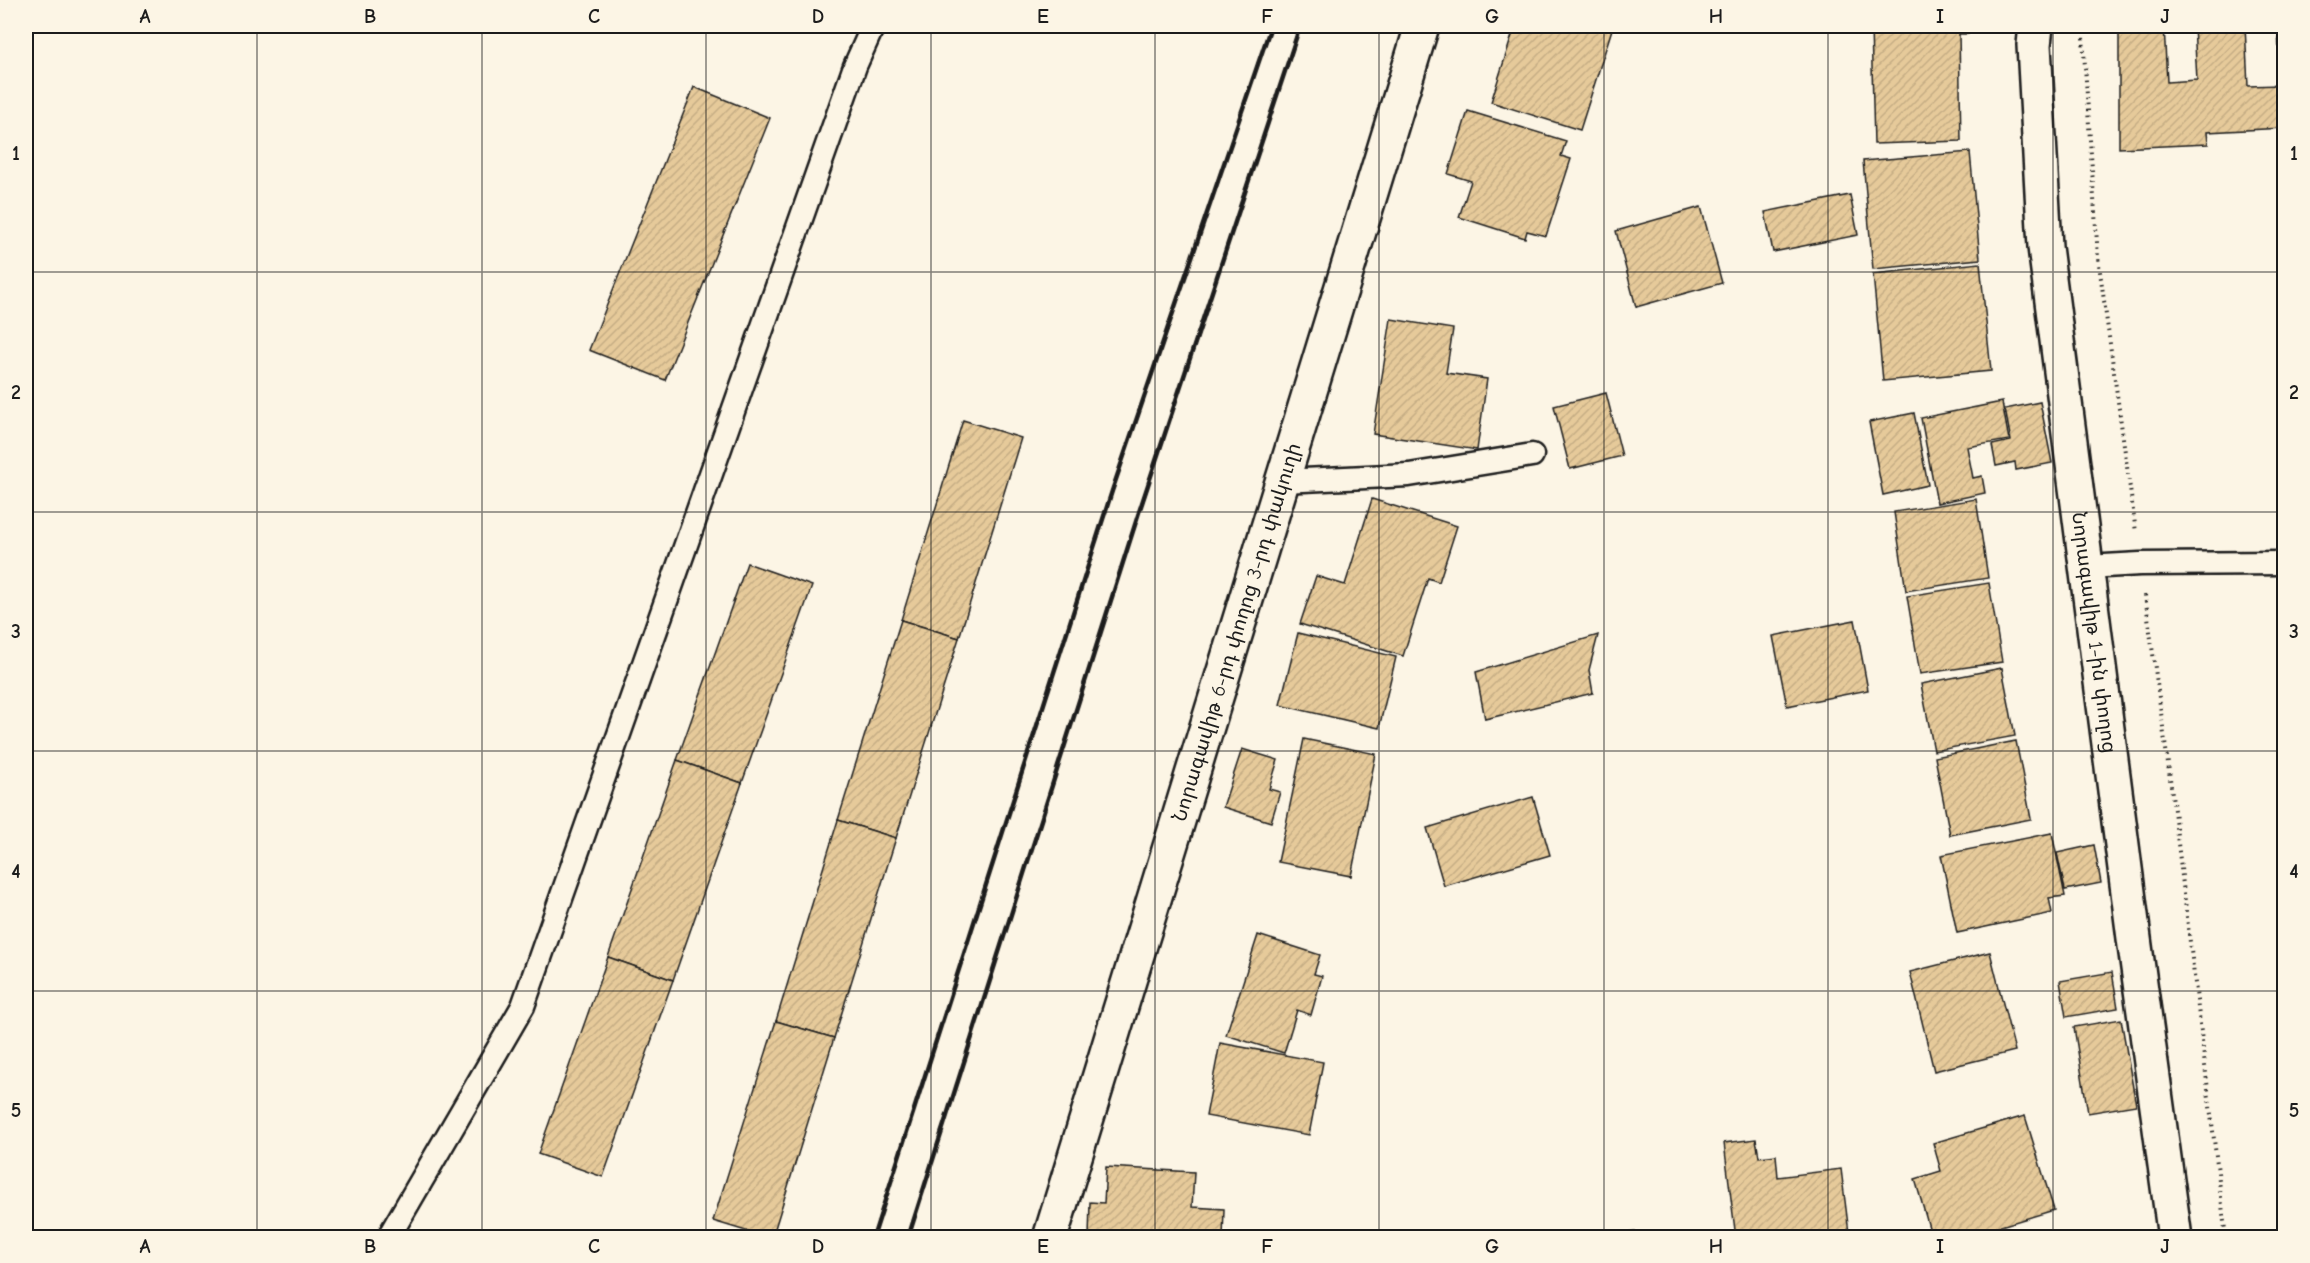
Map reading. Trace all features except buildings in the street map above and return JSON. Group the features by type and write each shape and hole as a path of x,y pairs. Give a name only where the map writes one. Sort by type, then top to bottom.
{"street":[{"name":"Նորագավիթ 6-րդ փողոց 3-րդ փակուղի","path":"1050,1238 1422,26"},
{"name":"Նորագավիթ 1-ին փողոց","path":"2036,26 2034,45 2046,247 2175,1238"}],"lane":[{"path":"388,1238 523,1006 855,66 873,26"},
{"path":"1282,481 1409,475 1532,455"},
{"path":"2087,567 2140,564 2284,563"}],"path":[{"path":"2085,26 2098,257 2171,786 2226,1238"}],"railway":[{"path":"873,1238 1112,491 1271,26"},
{"path":"908,1238 1140,509 1300,26"}]}
